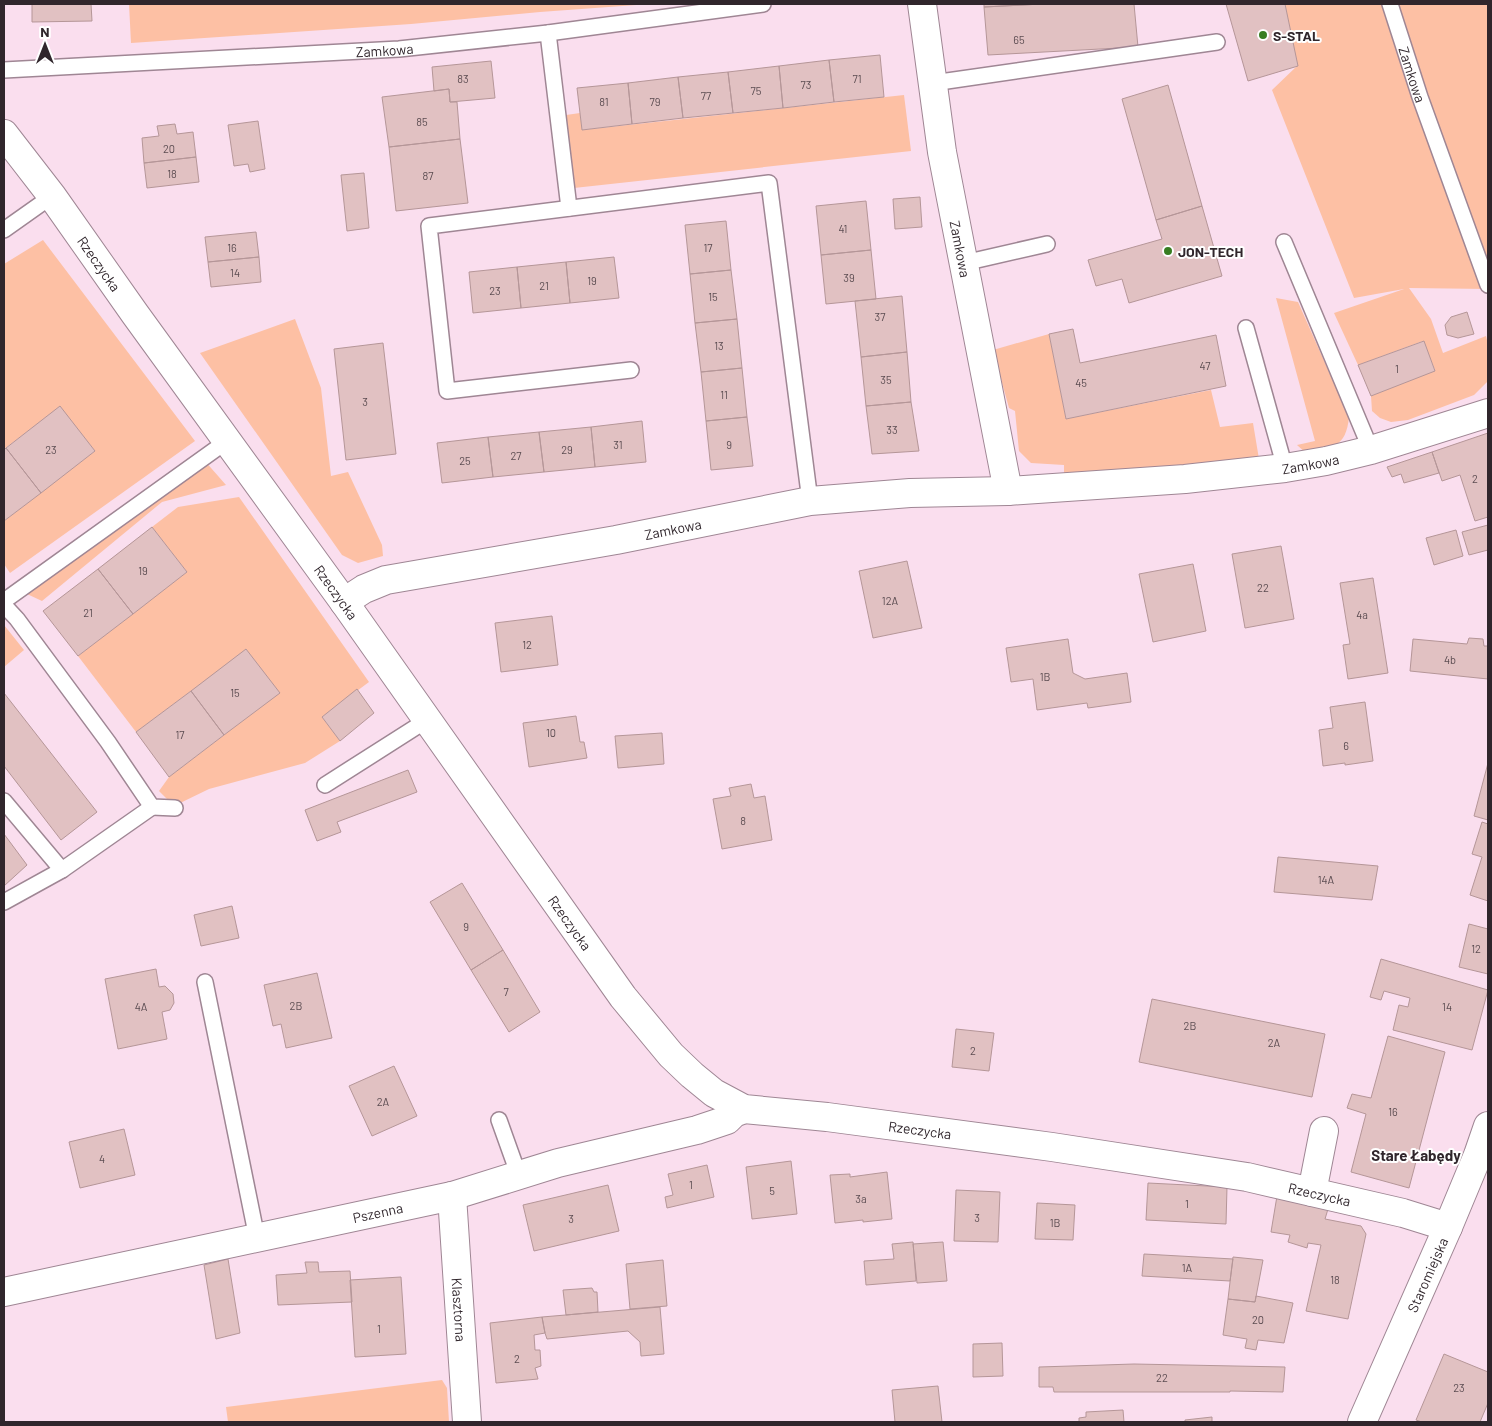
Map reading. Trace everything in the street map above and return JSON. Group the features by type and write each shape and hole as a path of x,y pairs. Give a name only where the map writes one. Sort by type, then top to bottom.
{"street":[{"name":"Zamkowa","path":"922,4 942,152 1008,491"},
{"name":"Rzeczycka","path":"4,134 52,196 135,314 344,602 628,1003 671,1055 714,1093 744,1109 827,1117 1071,1150 1247,1177 1403,1213 1448,1227"},
{"name":"Zamkowa","path":"344,602 364,589 386,580 616,540 810,501 910,493 1008,491 1185,479 1285,468 1326,461 1371,450 1488,414"},
{"name":"Pszenna","path":"4,1292 452,1196 558,1163 697,1130 726,1120 734,1113 744,1109"},
{"name":"Staromiejska","path":"1362,1422 1448,1227 1488,1126"},
{"path":"1312,1192 1324,1131"},
{"name":"Klasztorna","path":"452,1196 467,1422"}],"lane":[{"name":"Zamkowa","path":"4,70 399,49 548,33 763,4"},
{"name":"Zamkowa","path":"1390,4 1420,96 1488,285"},
{"path":"548,33 569,208"},
{"path":"933,83 1218,42"},
{"path":"632,370 447,391 429,226 769,183 810,501"},
{"path":"4,230 52,196"},
{"path":"1284,242 1371,450"},
{"path":"964,264 1047,244"},
{"path":"1246,328 1285,468"},
{"path":"152,807 108,742 4,603 227,441"},
{"path":"325,785 427,720"},
{"path":"4,801 62,870"},
{"path":"4,902 62,870 152,807 175,808"},
{"path":"204,982 257,1238"},
{"path":"499,1120 519,1176"}],"shaded area":[{"path":"129,4 650,4 411,24 131,43"},
{"path":"1285,4 1488,4 1488,289 1409,288 1431,319 1443,353 1486,336 1488,344 1488,381 1474,395 1408,420 1391,422 1380,418 1372,411 1371,396 1435,370 1423,341 1358,365 1334,313 1404,289 1354,298 1272,90 1297,66"},
{"path":"904,95 911,151 574,188 566,115 580,113 582,130"},
{"path":"43,240 195,441 10,573 4,564 4,521 95,451 60,407 4,449 4,264"},
{"path":"1276,298 1298,302 1349,417 1345,435 1341,440 1330,447 1307,454 1297,445 1315,441"},
{"path":"295,319 321,388 331,476 348,472 382,545 383,556 358,563 342,555 200,353"},
{"path":"1049,334 1066,419 1211,390 1220,427 1253,423 1259,459 1232,464 1064,474 1064,465 1031,463 1019,451 1015,411 1009,408 993,350"},
{"path":"204,460 226,485 162,502 42,601 27,594"},
{"path":"239,497 369,682 322,717 340,741 305,763 209,789 174,806 159,791 169,777 279,693 191,691 136,732 78,656 187,572 152,527 178,507"},
{"path":"4,625 24,650 4,667"},
{"path":"442,1380 447,1388 449,1422 228,1422 226,1407"}],"building":[{"path":"32,4 91,4 92,21 32,22"},
{"path":"984,4 1042,4 984,7"},
{"path":"1042,4 1134,4 1138,47 988,55 984,7"},
{"name":"S-STAL","path":"1226,4 1285,4 1298,66 1248,81"},
{"path":"880,55 884,97 834,102 829,60"},
{"path":"829,60 834,102 783,108 779,66"},
{"path":"491,61 495,98 450,102 449,89 434,91 432,67"},
{"path":"779,66 783,108 733,113 728,72"},
{"path":"728,72 733,113 683,118 678,77"},
{"path":"678,77 683,118 632,124 628,83"},
{"path":"628,83 632,124 582,130 577,88"},
{"path":"1168,85 1202,206 1156,220 1122,99"},
{"path":"449,89 450,102 457,102 460,139 389,147 382,97"},
{"path":"258,121 265,169 250,172 248,164 234,166 228,125"},
{"path":"175,124 177,134 193,132 196,157 144,163 142,138 159,136 157,126"},
{"path":"460,139 468,203 396,211 389,147"},
{"path":"196,157 199,182 147,188 144,163"},
{"path":"364,173 369,228 347,231 341,175"},
{"path":"920,197 922,227 895,229 893,199"},
{"path":"866,201 871,250 821,255 816,206"},
{"name":"JON-TECH","path":"1202,206 1222,276 1129,303 1122,279 1096,286 1088,260 1162,239 1156,220"},
{"path":"726,221 731,270 690,274 685,225"},
{"path":"256,232 259,257 208,262 205,237"},
{"path":"871,250 876,299 826,304 821,255"},
{"path":"259,257 261,282 211,287 208,262"},
{"path":"614,257 619,298 570,303 566,262"},
{"path":"566,262 570,303 521,308 517,267"},
{"path":"517,267 521,308 473,313 469,272"},
{"path":"731,270 737,319 695,323 690,274"},
{"path":"902,296 907,352 861,357 855,301"},
{"path":"1467,312 1474,334 1458,338 1447,335 1445,325 1451,317"},
{"path":"737,319 742,368 701,372 695,323"},
{"path":"1073,329 1080,363 1216,335 1226,386 1066,419 1049,334"},
{"path":"1424,341 1435,371 1371,396 1358,365"},
{"path":"383,343 396,454 346,460 334,349"},
{"path":"907,352 911,402 866,406 861,357"},
{"path":"742,368 747,417 706,421 701,372"},
{"path":"911,402 919,451 872,454 866,406"},
{"path":"60,406 95,451 41,493 6,448"},
{"path":"747,417 753,466 711,470 706,421"},
{"path":"642,421 646,462 595,467 591,427"},
{"path":"591,427 595,467 544,472 539,432"},
{"path":"539,432 544,472 493,477 488,437"},
{"path":"1488,433 1488,517 1475,521 1460,475 1442,481 1432,452"},
{"path":"488,437 493,477 442,483 437,443"},
{"path":"6,448 41,493 4,521 4,450"},
{"path":"1432,452 1439,473 1404,483 1401,474 1392,477 1387,467"},
{"path":"1488,525 1488,550 1469,555 1462,532"},
{"path":"152,527 187,572 133,614 98,569"},
{"path":"1456,530 1463,556 1434,565 1426,538"},
{"path":"1281,546 1294,619 1245,628 1232,554"},
{"path":"907,561 922,628 873,638 859,571"},
{"path":"1193,564 1206,631 1153,642 1139,574"},
{"path":"98,569 133,614 78,656 43,611"},
{"path":"1373,578 1388,673 1348,679 1343,645 1350,644 1340,583"},
{"path":"552,616 558,665 501,672 495,623"},
{"path":"1469,638 1483,639 1484,646 1488,646 1488,679 1410,671 1413,639 1467,644"},
{"path":"1068,639 1073,673 1085,679 1127,673 1131,702 1088,708 1087,703 1037,710 1033,679 1011,682 1006,648"},
{"path":"246,649 280,693 224,735 191,691"},
{"path":"357,689 374,713 340,741 322,717"},
{"path":"191,691 224,735 169,777 136,732"},
{"path":"4,693 97,812 61,840 4,766"},
{"path":"1365,702 1373,761 1323,766 1319,730 1333,728 1330,707"},
{"path":"576,716 580,742 584,742 587,758 529,767 523,723"},
{"path":"662,733 664,764 618,768 615,736"},
{"path":"1488,763 1488,820 1474,816"},
{"path":"408,770 417,792 337,822 341,832 317,841 305,810"},
{"path":"751,784 754,798 765,796 772,840 722,849 713,799 731,796 729,788"},
{"path":"1482,822 1488,824 1488,901 1470,895 1482,857 1472,854"},
{"path":"4,834 27,865 4,886"},
{"path":"1278,857 1378,866 1372,900 1274,892"},
{"path":"462,883 503,950 471,970 430,902"},
{"path":"232,906 239,938 201,946 194,915"},
{"path":"1469,924 1488,929 1488,974 1459,967"},
{"path":"503,950 540,1012 509,1032 471,970"},
{"path":"1381,959 1488,990 1472,1050 1393,1030 1399,1005 1408,1007 1410,998 1384,991 1381,1000 1370,997"},
{"path":"156,969 159,987 165,986 173,994 174,1003 170,1010 162,1012 167,1039 118,1049 105,979"},
{"path":"317,973 332,1038 286,1048 281,1024 273,1026 264,985"},
{"path":"1152,999 1325,1034 1312,1097 1139,1062"},
{"path":"956,1029 994,1033 989,1071 952,1067"},
{"path":"1388,1036 1445,1052 1409,1188 1351,1172 1366,1114 1347,1108 1352,1094 1371,1098"},
{"path":"394,1066 417,1116 372,1136 349,1086"},
{"path":"124,1129 135,1175 80,1188 69,1142"},
{"path":"791,1161 797,1214 752,1219 746,1167"},
{"path":"707,1165 714,1197 667,1208 665,1197 673,1195 668,1174"},
{"path":"887,1172 892,1219 835,1223 830,1175 850,1174 850,1177"},
{"path":"1148,1183 1227,1187 1226,1224 1146,1220"},
{"path":"608,1185 619,1231 534,1251 523,1205"},
{"path":"956,1190 1000,1192 998,1242 954,1241"},
{"path":"1277,1196 1328,1209 1325,1219 1361,1226 1366,1234 1348,1319 1306,1311 1321,1245 1308,1243 1307,1248 1288,1242 1290,1235 1271,1232"},
{"path":"1037,1203 1075,1205 1073,1240 1035,1239"},
{"path":"913,1242 916,1281 866,1285 864,1261 894,1259 892,1244"},
{"path":"943,1242 947,1281 917,1283 913,1244"},
{"path":"1144,1254 1233,1259 1230,1281 1142,1276"},
{"path":"1233,1257 1263,1260 1255,1302 1228,1299"},
{"path":"228,1259 240,1333 216,1339 204,1265"},
{"path":"663,1260 667,1306 630,1309 626,1264"},
{"path":"305,1262 318,1262 319,1272 350,1271 352,1302 278,1305 276,1275 307,1273"},
{"path":"401,1277 406,1354 355,1357 350,1280"},
{"path":"592,1288 594,1292 597,1292 598,1312 566,1315 563,1290"},
{"path":"1256,1296 1293,1303 1284,1343 1258,1340 1256,1350 1245,1348 1247,1339 1223,1335 1228,1299 1255,1302"},
{"path":"660,1307 664,1354 641,1356 640,1342 628,1331 547,1339 542,1317"},
{"path":"542,1317 545,1333 534,1335 535,1350 540,1350 541,1366 535,1368 538,1379 496,1383 490,1323"},
{"path":"1002,1343 1003,1376 973,1377 973,1344"},
{"path":"1444,1354 1488,1372 1488,1403 1480,1422 1422,1422 1416,1420"},
{"path":"1134,1364 1285,1367 1283,1392 1054,1392 1053,1387 1039,1387 1039,1367"},
{"path":"938,1386 942,1422 895,1422 892,1390"},
{"path":"1123,1410 1124,1422 1079,1422 1079,1418 1086,1417 1086,1412"},
{"path":"1212,1417 1212,1422 1185,1422 1185,1420"}],"place":[{"name":"S-STAL","path":"1263,35"},
{"name":"JON-TECH","path":"1168,251"}],"district":[{"name":"Stare Łabędy","path":"1416,1155"}]}
